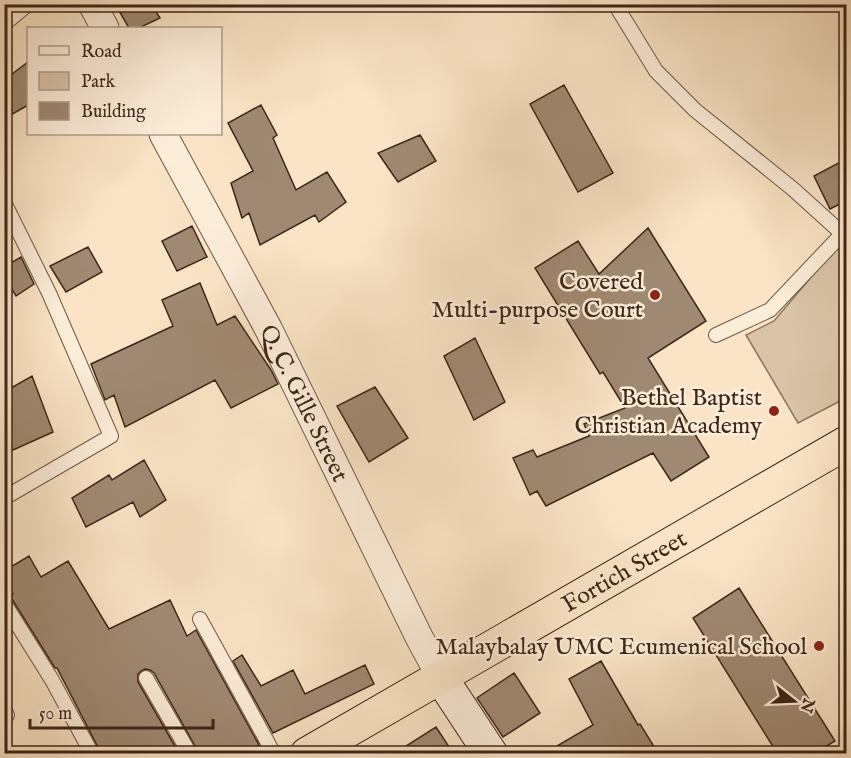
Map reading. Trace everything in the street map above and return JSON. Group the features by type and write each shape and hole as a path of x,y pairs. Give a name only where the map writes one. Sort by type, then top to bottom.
{"highway":[{"name":"Fortich Street","path":"307,753 846,443"}],"main road":[{"path":"441,678 491,753"}],"street":[{"path":"92,4 104,27"},
{"name":"Q. C. Gille Street","path":"164,135 269,330 441,678"}],"lane":[{"path":"4,24 28,4"},
{"path":"615,4 656,71 696,110 793,189 844,235 770,310 716,335"},
{"path":"4,202 49,293 111,436 4,498"},
{"path":"4,603 52,680 92,753"},
{"path":"200,619 274,753"},
{"path":"146,678 190,753"},
{"path":"4,710 7,715 4,717"}],"green space":[{"path":"840,243 846,247 846,398 798,423 746,335 774,321"}],"building":[{"path":"115,4 151,4 160,18 141,27 128,27"},
{"path":"27,63 27,106 4,119 4,80"},
{"path":"564,85 613,173 578,192 530,104"},
{"path":"261,105 277,135 273,138 296,190 327,172 346,202 319,222 315,215 260,245 249,213 242,218 231,183 253,171 228,123"},
{"path":"420,135 436,161 398,182 378,153"},
{"path":"846,159 846,201 830,209 814,176"},
{"path":"192,226 207,257 177,271 162,241"},
{"path":"648,228 706,321 648,358 709,457 671,481 653,453 546,506 537,491 530,495 513,458 533,450 537,457 589,436 584,424 625,408 603,372 600,374 535,268 578,241 599,274"},
{"path":"88,247 102,272 66,292 50,266"},
{"path":"21,257 34,284 16,296 4,276 4,267"},
{"path":"200,283 217,325 235,316 278,384 231,408 215,380 125,427 114,395 105,400 91,364 173,326 162,300"},
{"path":"475,338 505,402 474,420 444,356"},
{"path":"32,376 53,432 4,454 4,392"},
{"path":"375,387 408,438 369,462 337,406"},
{"path":"144,460 166,500 140,517 133,502 86,527 72,498 109,475 112,480"},
{"path":"29,556 41,577 68,561 109,629 170,600 187,636 196,630 259,745 243,753 199,753 154,673 145,669 138,674 138,682 179,753 101,753 57,668 10,596 13,594 4,579 4,571"},
{"path":"739,588 835,741 815,753 777,753 693,618"},
{"path":"242,655 261,686 293,670 305,694 365,665 374,684 273,733 233,661"},
{"path":"601,661 638,725 640,724 658,753 545,753 593,725 569,679"},
{"path":"514,673 540,713 503,737 477,698"},
{"path":"436,727 453,753 395,753"}],"place":[{"name":"Covered Multi-purpose Court","path":"655,295"},
{"name":"Bethel Baptist Christian Academy","path":"774,411"},
{"name":"Malaybalay UMC Ecumenical School","path":"819,646"}]}
